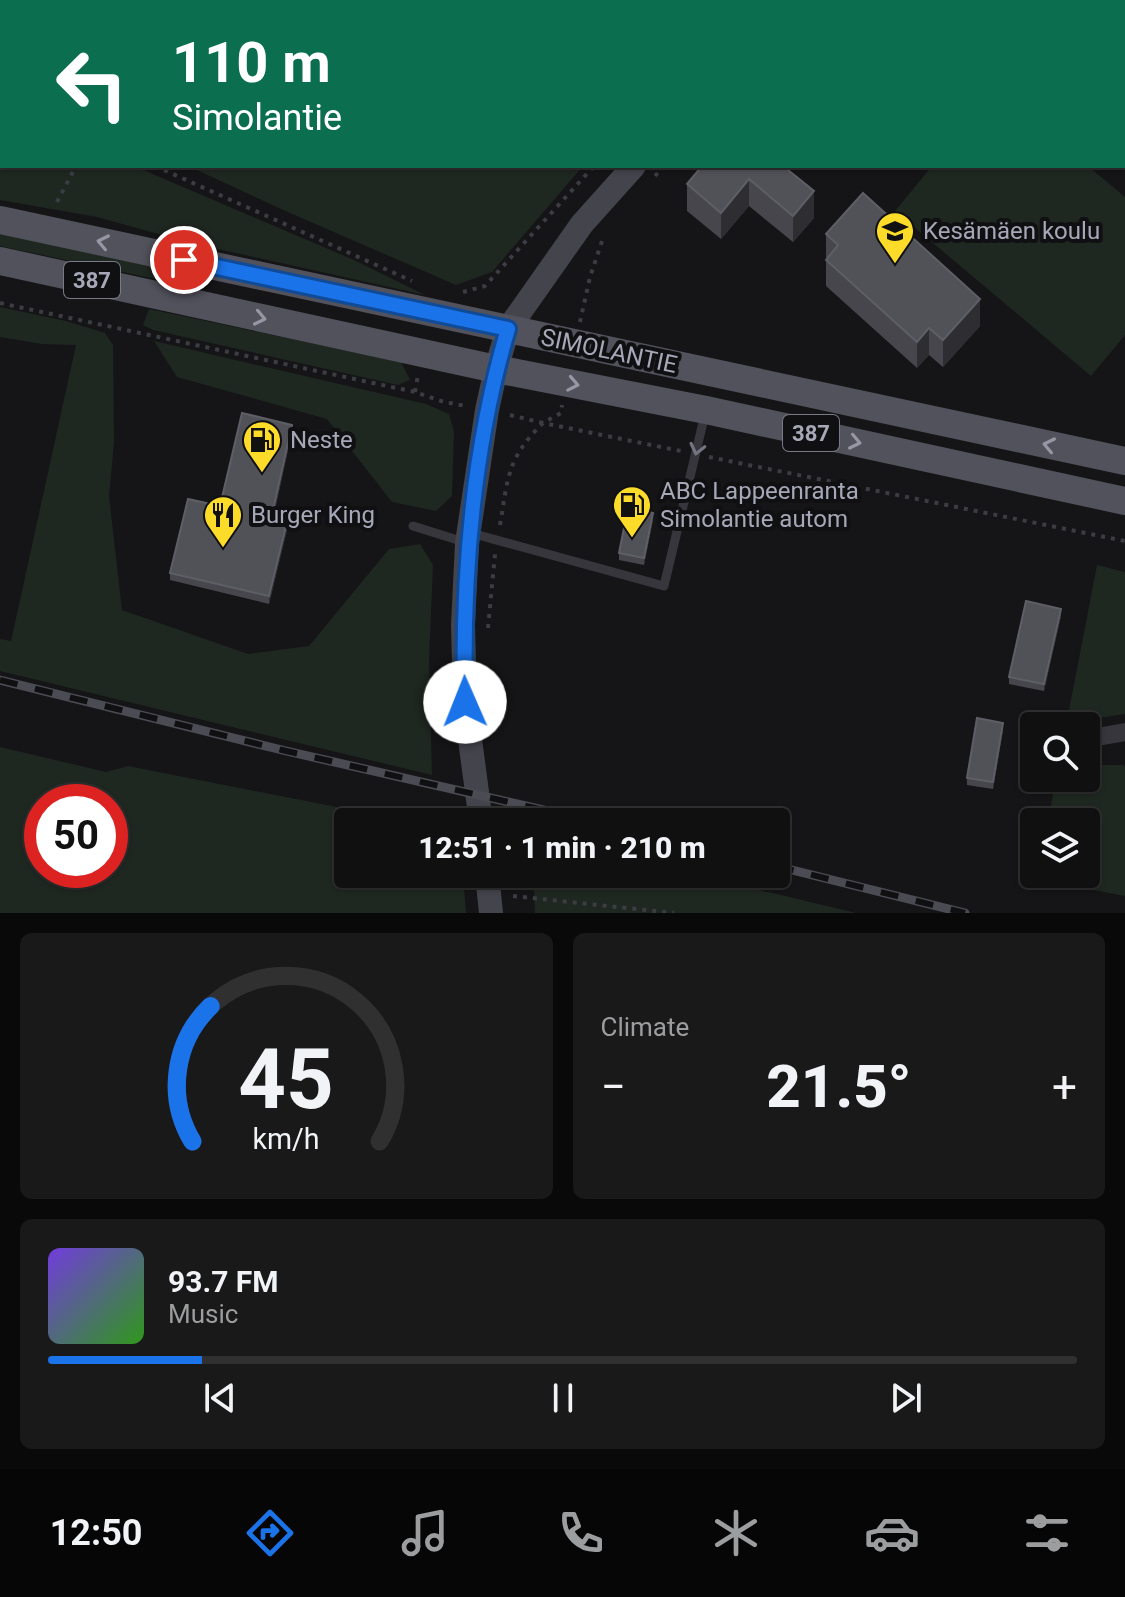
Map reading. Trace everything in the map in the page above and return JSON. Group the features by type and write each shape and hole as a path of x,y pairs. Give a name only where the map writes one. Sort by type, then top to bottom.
{"main road":[{"path":"479,808 465,702 463,625 468,538 496,369 508,329 582,224 642,174"},
{"name":"SIMOLANTIE","path":"0,220 1125,461"},
{"name":"SIMOLANTIE","path":"0,261 1125,501"},
{"path":"488,888 491,913"}],"street":[{"path":"1100,736 1125,732"}],"lane":[{"path":"413,526 468,538 497,540 664,586 706,410"}],"path":[{"path":"57,202 75,168"},
{"path":"159,168 415,282"},
{"path":"456,294 485,286 592,168"},
{"path":"576,345 590,277 604,232"},
{"path":"0,303 543,423 1125,541"},
{"path":"488,638 492,571 510,467 523,443 543,423 561,413 566,382"},
{"path":"511,896 674,913"}],"shaded area":[{"path":"0,168 139,168 354,260 425,295 191,243 97,217 0,200"},
{"path":"192,168 581,168 492,272 456,285"},
{"path":"930,168 1090,168 1125,197 1125,335 1091,376 895,211"},
{"path":"0,233 203,278 165,281 0,246"},
{"path":"0,307 105,333 113,345 114,443 109,496 122,610 248,654 309,646 389,549 420,544 433,565 429,659 432,775 0,671 0,639 11,641 76,345 42,344 0,337"},
{"path":"149,309 401,362 410,380 398,385 153,330 143,325"},
{"path":"154,341 426,404 449,414 454,432 452,496 436,511 392,502 327,419 177,377"},
{"path":"1097,565 1125,572 1125,714 1100,718 1100,712 1069,712"},
{"path":"0,747 106,772 128,766 342,808 334,808 334,888 464,888 466,913 0,913"},
{"path":"1100,765 1125,767 1125,896 1084,888 1100,888 1100,808 1051,808 1053,792 1100,792"},
{"path":"534,888 745,888 856,913 535,913"}],"building":[{"path":"700,168 785,168 814,191 793,216 749,179 721,213 687,184"},
{"path":"863,193 980,299 943,340 929,328 917,342 826,260 838,245 826,234"},
{"path":"242,413 292,425 271,519 287,522 269,596 170,573 188,499 220,506"},
{"path":"628,508 653,513 644,558 619,553"},
{"path":"1026,601 1061,609 1044,684 1009,677"},
{"path":"977,718 1003,723 993,782 967,778"}],"railway":[{"path":"0,680 282,750 535,808"},
{"path":"790,869 965,913"}],"place":[{"name":"Kesämäen koulu","path":"895,265"},
{"name":"Neste","path":"262,474"},
{"name":"ABC Lappeenranta Simolantie autom","path":"632,539"},
{"name":"Burger King","path":"223,549"}],"route":[{"path":"184,260 508,329 487,410 467,543 463,625 465,702"}]}
